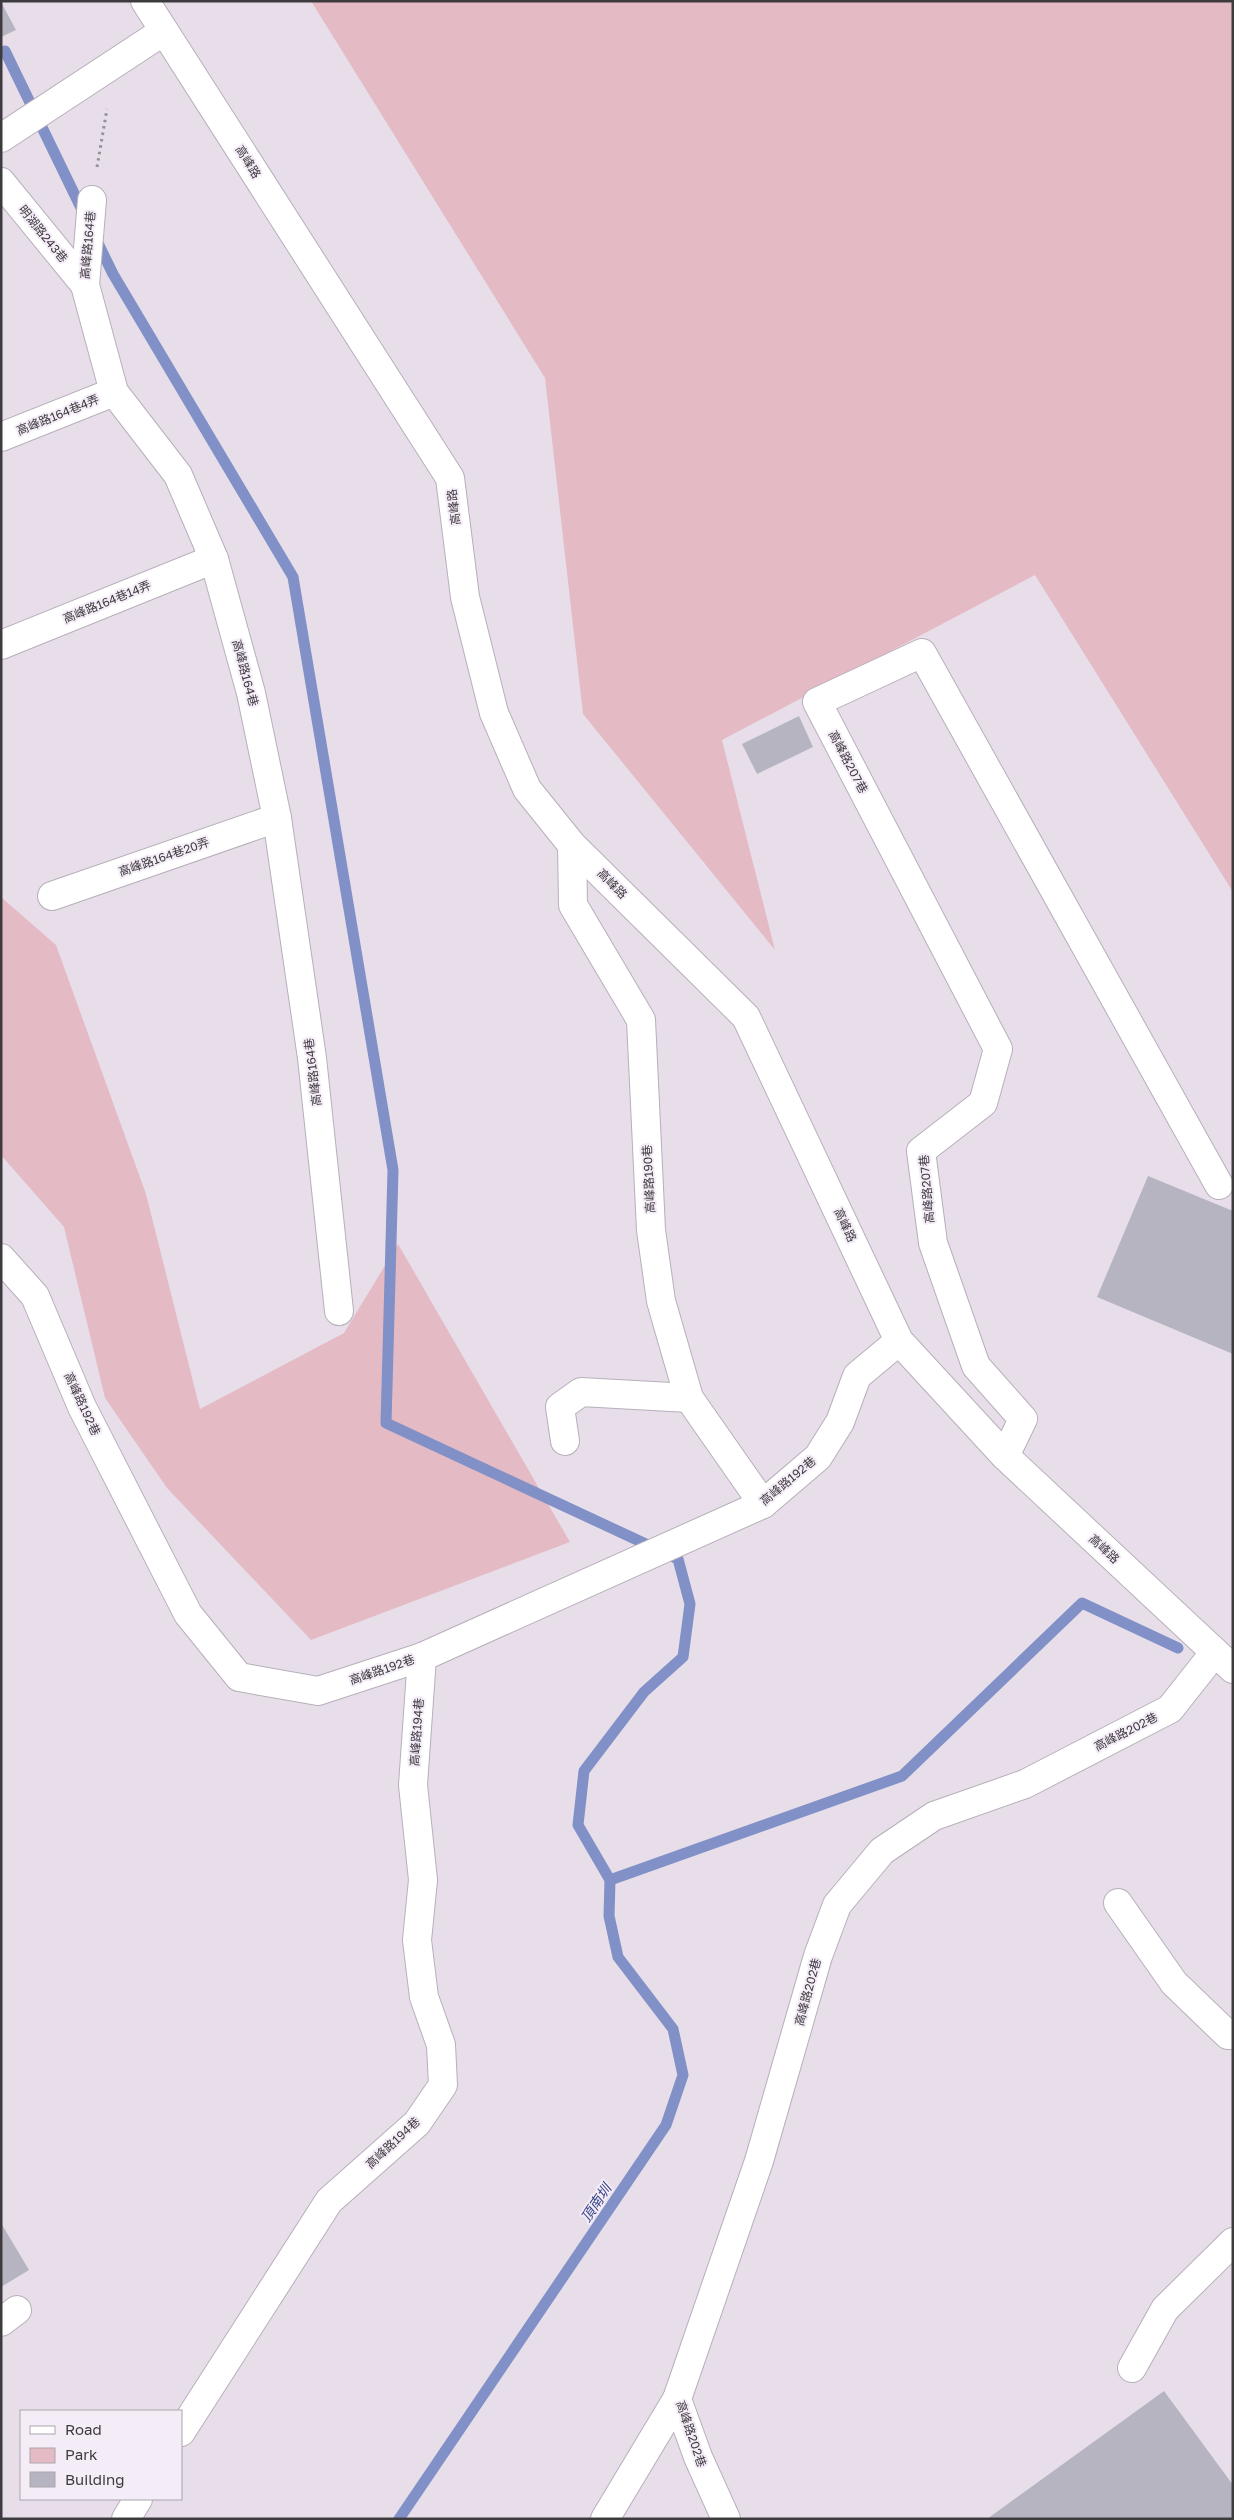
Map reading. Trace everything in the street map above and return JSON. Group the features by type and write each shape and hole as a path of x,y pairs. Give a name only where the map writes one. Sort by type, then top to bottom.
{"street":[{"name":"高峰路","path":"145,1 450,478 465,597 494,713 528,789 572,845 746,1017 899,1341 1005,1456 1224,1660"},
{"path":"1,138 114,66 164,31"},
{"name":"明湖路243巷","path":"1,182 85,285"},
{"name":"高峰路164巷","path":"92,200 85,285 114,392 178,475 214,558 251,693 277,818 312,1058 339,1312"},
{"name":"高峰路164巷4弄","path":"1,437 114,392"},
{"name":"高峰路164巷14弄","path":"1,645 214,558"},
{"name":"高峰路207巷","path":"1005,1456 1023,1419 976,1366 933,1243 921,1151 983,1103 998,1049 817,702 922,653 1220,1185"},
{"name":"高峰路164巷20弄","path":"52,896 277,818"},
{"name":"高峰路190巷","path":"572,845 573,905 641,1020 651,1230 661,1301 689,1398 763,1504"},
{"name":"高峰路192巷","path":"1,1258 35,1296 82,1407 188,1614 238,1677 318,1691 422,1656 763,1504 818,1457 840,1422 857,1376 899,1341"},
{"path":"565,1441 560,1407 581,1392 689,1398"},
{"name":"高峰路194巷","path":"182,2430 329,2201 417,2123 443,2085 441,2045 424,1997 417,1940 423,1880 413,1785 422,1656"},
{"name":"高峰路202巷","path":"726,2519 698,2457 677,2399 759,2161 818,1956 837,1905 882,1851 934,1816 1026,1784 1170,1709 1224,1660"},
{"path":"1118,1903 1174,1982 1228,2034 1233,2035"},
{"path":"1132,2368 1165,2309 1233,2242"},
{"path":"605,2519 677,2399"},
{"path":"126,2519 137,2500"}],"path":[{"name":"高峰路164巷","path":"92,200 114,66"}],"green space":[{"path":"311,1 1233,1 1233,892 1035,575 722,740 775,950 583,714 545,378"},
{"path":"1,897 56,945 146,1194 200,1409 344,1333 398,1244 570,1542 311,1640 167,1488 105,1398 64,1227 1,1155"}],"building":[{"path":"1,2 16,30 1,37"},
{"path":"799,716 813,747 757,774 742,744"},
{"path":"1148,1176 1233,1211 1233,1354 1097,1297"},
{"path":"1,2223 29,2270 1,2287"},
{"path":"1164,2391 1233,2485 1233,2519 987,2519"}],"waterway":[{"path":"5,51 85,216"},
{"path":"95,237 113,274 293,577 393,1170 386,1423 678,1559 690,1604 683,1657 644,1692 584,1771 578,1825 610,1880 902,1776 1082,1603 1178,1648"},
{"name":"頂南圳","path":"399,2519 666,2125 683,2075 673,2029 618,1957 609,1916 610,1880"}]}
